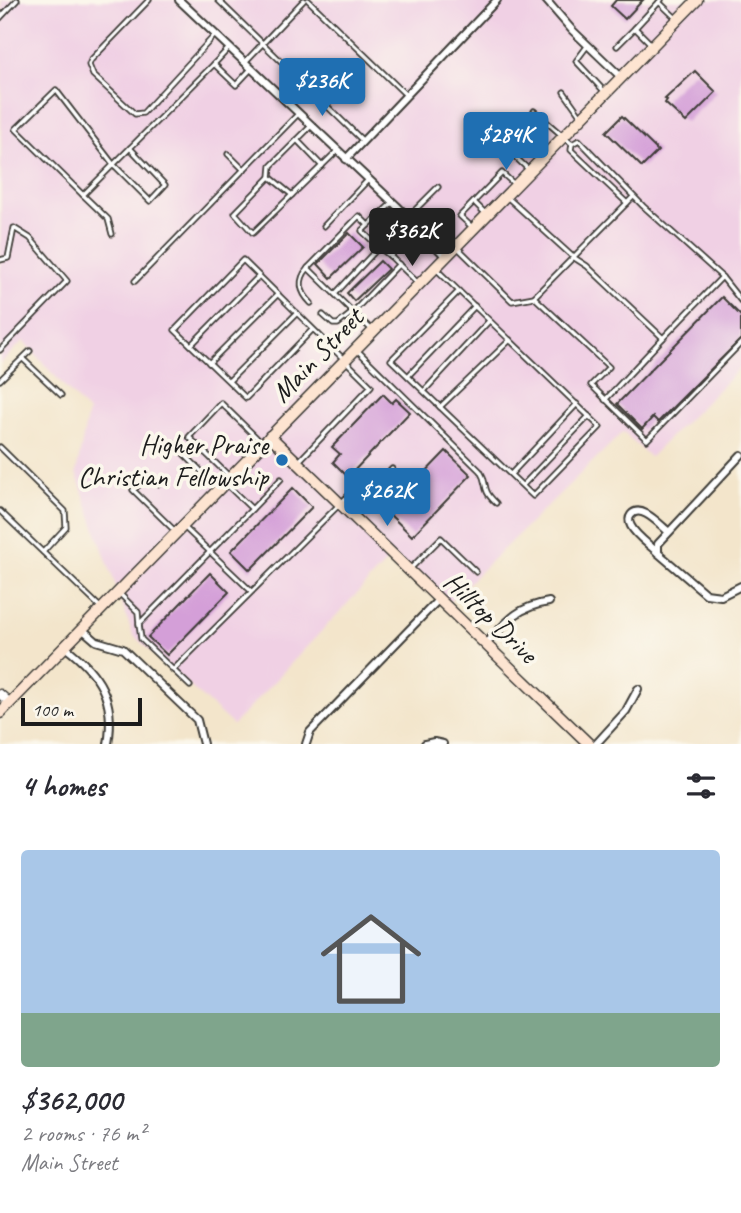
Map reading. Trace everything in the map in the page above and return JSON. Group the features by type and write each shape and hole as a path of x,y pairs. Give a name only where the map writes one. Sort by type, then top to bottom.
{"main road":[{"name":"Main Street","path":"0,713 515,185 568,140 582,117 697,0"},
{"name":"Hilltop Drive","path":"266,440 297,462 589,744"}],"street":[{"path":"179,0 393,202 445,256"},
{"path":"346,159 497,0"},
{"path":"546,0 621,77"},
{"path":"658,553 658,544 668,531 741,455"},
{"path":"668,531 642,512 636,512 630,517 632,528 706,594 721,596 741,586"},
{"path":"306,744 310,732 439,599"},
{"path":"486,644 516,612 531,604 549,602"},
{"path":"82,629 96,641 123,649 197,720 203,744"},
{"path":"65,647 79,657 103,689 111,721 108,744"},
{"path":"596,744 626,711 638,689"},
{"path":"0,694 9,703"},
{"path":"425,744 443,744"}],"lane":[{"path":"0,18 17,0"},
{"path":"149,0 89,65 93,75 135,114 143,113 215,35"},
{"path":"218,0 363,141"},
{"path":"244,62 306,0 406,95"},
{"path":"617,46 660,1 678,20"},
{"path":"635,28 653,45"},
{"path":"588,45 576,61 606,93"},
{"path":"83,195 229,48"},
{"path":"214,64 236,85 251,69"},
{"path":"112,234 108,219 16,129 56,90 113,164 150,201 165,185 130,148"},
{"path":"564,92 582,117"},
{"path":"534,111 568,140 571,150 628,202"},
{"path":"135,281 298,114"},
{"path":"311,126 271,166 270,177 235,213 253,233 337,151"},
{"path":"494,137 529,171"},
{"path":"297,140 322,166"},
{"path":"568,140 579,140 634,197 722,277 741,301"},
{"path":"228,154 244,170"},
{"path":"473,228 460,216 502,173 515,185"},
{"path":"270,177 292,195"},
{"path":"324,226 368,180"},
{"path":"408,217 438,187"},
{"path":"505,196 573,257 587,266 663,338"},
{"path":"456,246 512,301 534,298 634,197"},
{"path":"393,202 362,231 419,284"},
{"path":"474,202 486,215"},
{"path":"311,303 302,294 302,275 359,216 368,225"},
{"path":"390,256 418,227"},
{"path":"0,260 7,260 9,256 14,228 30,238 66,281 0,350"},
{"path":"335,294 379,247"},
{"path":"297,462 371,386 243,260 174,330 246,398 313,329"},
{"path":"323,315 333,324 338,324 399,264"},
{"path":"435,267 600,427 533,496 391,359 459,291"},
{"path":"308,268 373,331"},
{"path":"191,345 260,276"},
{"path":"605,400 722,277"},
{"path":"209,363 278,294"},
{"path":"534,298 609,366 591,385 647,440 741,344"},
{"path":"408,376 475,306"},
{"path":"228,381 297,313"},
{"path":"424,391 490,321"},
{"path":"440,407 510,340"},
{"path":"355,349 480,471 484,477 484,490 496,503"},
{"path":"0,380 30,351"},
{"path":"23,359 61,395"},
{"path":"224,483 189,437 221,403 266,440"},
{"path":"510,474 577,404"},
{"path":"522,486 589,416"},
{"path":"174,444 252,509"},
{"path":"0,447 65,511 66,527 43,552"},
{"path":"371,490 392,469"},
{"path":"158,484 149,476 133,490 210,552 251,591"},
{"path":"139,624 281,479"},
{"path":"173,670 361,483 384,500"},
{"path":"0,511 102,609"},
{"path":"409,570 441,538 476,572"},
{"path":"118,592 138,612 141,639 190,686"}],"shaded area":[{"path":"2,0 741,0 741,367 650,457 623,432 446,605 393,555 233,725 133,635 76,473 88,412 23,341 0,364"}],"building":[{"path":"616,0 643,0 625,19 611,6"},
{"path":"695,71 716,92 686,122 665,103 665,99"},
{"path":"622,116 658,151 642,167 606,132"},
{"path":"349,233 363,247 331,278 318,264"},
{"path":"380,261 388,269 354,301 347,293"},
{"path":"722,297 741,316 741,339 658,422 653,417 642,429 617,404"},
{"path":"383,394 392,403 396,399 410,412 348,477 333,462 340,454 332,447"},
{"path":"446,451 471,475 412,536 387,512"},
{"path":"293,488 312,507 250,570 231,551"},
{"path":"210,573 229,592 167,655 148,637"}],"place":[{"name":"Higher Praise Christian Fellowship","path":"282,460"}]}
